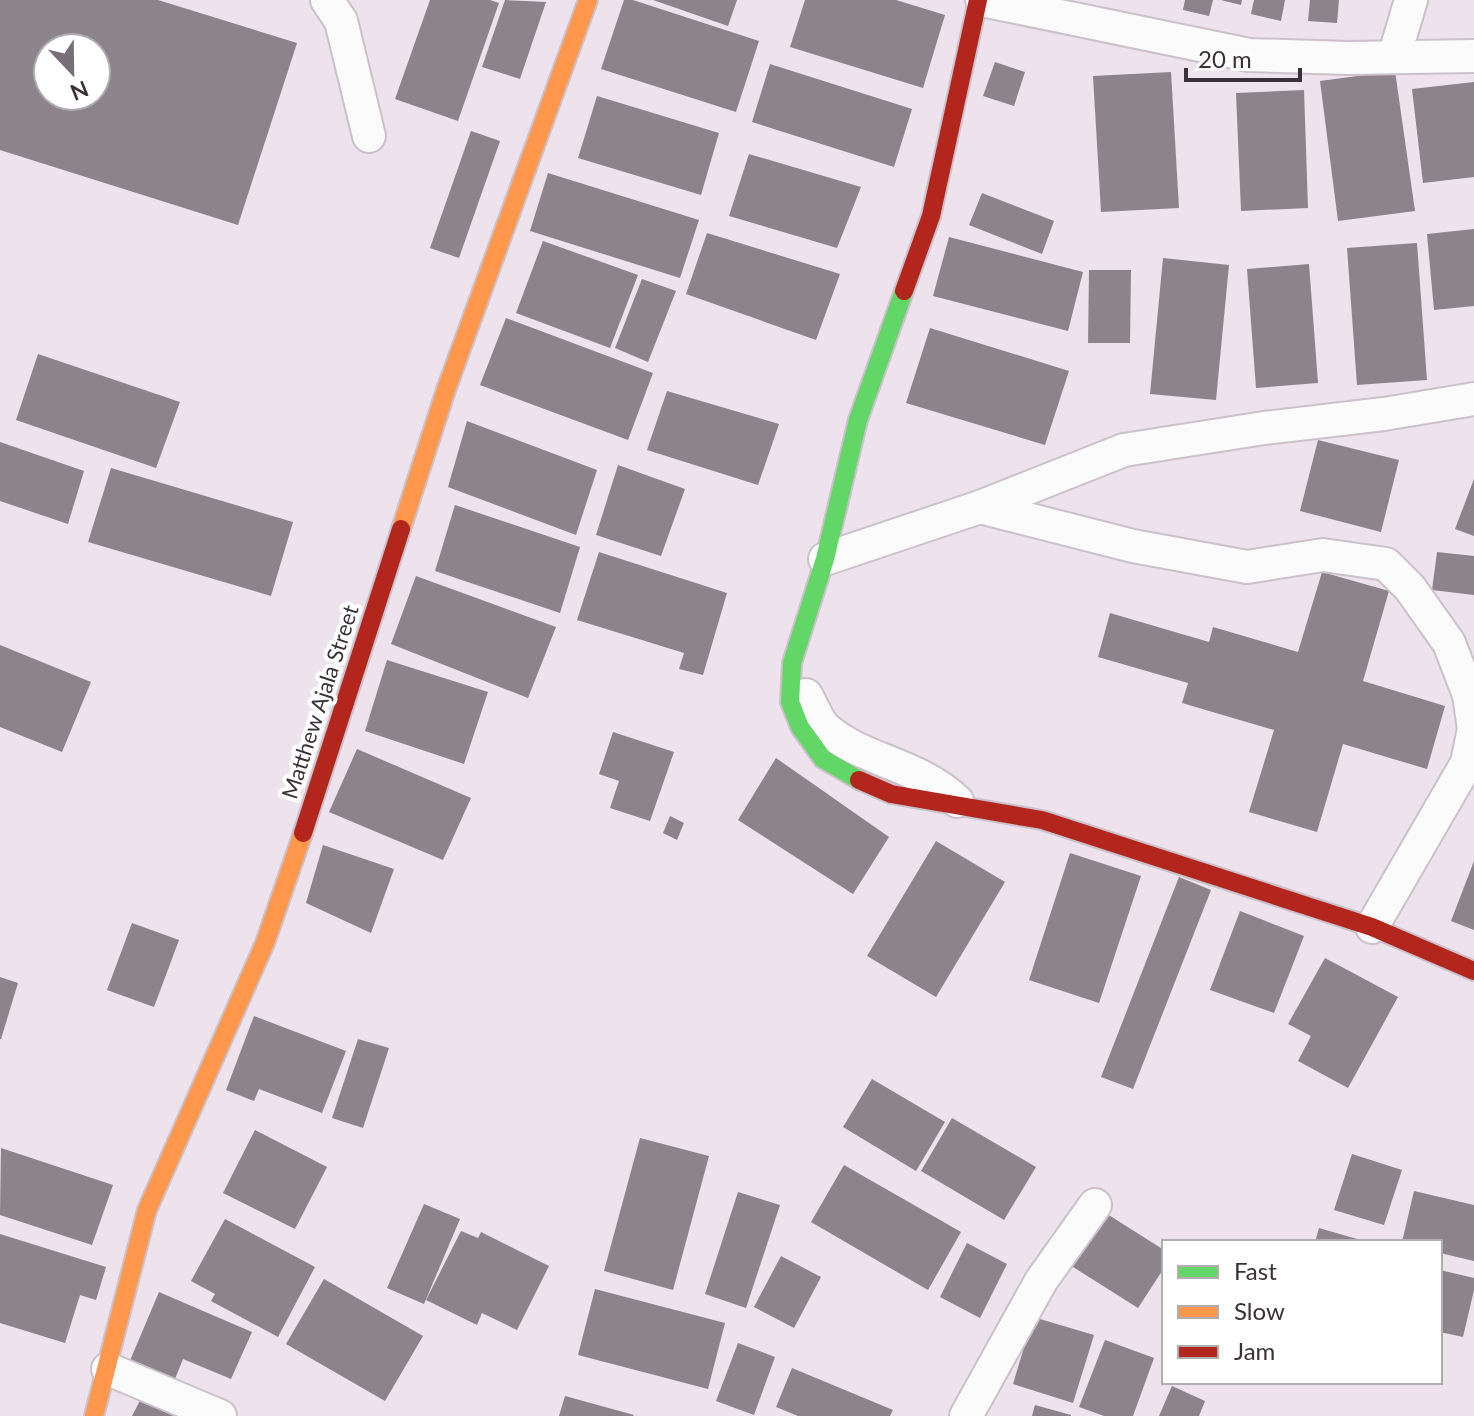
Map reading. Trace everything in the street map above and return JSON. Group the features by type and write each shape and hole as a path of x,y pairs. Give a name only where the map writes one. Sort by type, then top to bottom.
{"street":[{"path":"327,0 341,21 369,136"},
{"name":"Matthew Ajala Street","path":"94,1416 147,1210 265,943 446,390 588,0"},
{"path":"1474,56 1249,55 980,0 931,216 858,420 825,559 792,663 823,727 854,747 900,765 943,788 963,807 1042,820 1372,927 1474,971"},
{"path":"1394,57 1411,0"},
{"path":"825,559 980,507 1124,450 1474,399"},
{"path":"980,507 1133,546 1247,567 1323,555 1386,564 1410,588 1449,643 1469,695 1474,729 1467,763 1372,927"},
{"path":"966,1416 1041,1281 1095,1205"},
{"path":"108,1369 220,1416"}],"building":[{"path":"0,0 158,0 297,43 238,225 0,150"},
{"path":"430,0 490,0 499,3 458,121 395,99"},
{"path":"505,0 546,2 520,79 482,67"},
{"path":"624,0 633,0 759,41 736,112 601,69"},
{"path":"653,0 737,0 728,26"},
{"path":"805,0 896,0 945,15 923,88 790,47"},
{"path":"1185,0 1213,0 1209,16 1183,10"},
{"path":"1221,0 1242,0 1241,5"},
{"path":"1254,0 1285,0 1281,21 1251,14"},
{"path":"1310,0 1339,0 1337,23 1308,21"},
{"path":"995,62 1025,72 1014,106 983,96"},
{"path":"770,64 912,109 894,167 752,122"},
{"path":"1395,71 1415,211 1338,221 1320,81"},
{"path":"1171,72 1179,208 1101,212 1093,76"},
{"path":"1474,82 1474,177 1423,183 1412,89"},
{"path":"1304,90 1308,208 1241,211 1236,93"},
{"path":"597,96 719,133 701,195 578,158"},
{"path":"471,131 500,141 459,258 430,248"},
{"path":"749,154 861,187 837,248 729,216"},
{"path":"548,173 699,220 680,278 530,231"},
{"path":"982,193 1054,221 1042,254 969,225"},
{"path":"1474,229 1474,306 1434,310 1427,234"},
{"path":"707,233 840,274 816,340 686,294"},
{"path":"949,237 1083,272 1068,331 933,296"},
{"path":"543,241 638,275 610,348 516,313"},
{"path":"1417,243 1427,380 1357,385 1347,248"},
{"path":"1163,258 1229,265 1216,400 1150,394"},
{"path":"1309,264 1318,383 1256,388 1247,269"},
{"path":"1089,270 1131,270 1130,343 1088,343"},
{"path":"642,279 676,291 648,362 615,348"},
{"path":"506,318 653,373 628,440 480,385"},
{"path":"930,328 1069,371 1045,445 906,403"},
{"path":"38,354 180,402 156,468 16,420"},
{"path":"667,391 779,424 758,485 647,450"},
{"path":"467,421 597,470 576,535 448,487"},
{"path":"1318,440 1399,460 1381,532 1300,511"},
{"path":"0,442 84,471 68,524 0,501"},
{"path":"618,465 685,489 661,556 596,535"},
{"path":"111,468 293,522 271,596 88,542"},
{"path":"1474,479 1474,536 1455,529"},
{"path":"455,505 580,547 560,613 435,571"},
{"path":"599,552 727,593 703,675 679,669 684,653 577,620"},
{"path":"1437,552 1474,556 1474,595 1432,590"},
{"path":"1322,572 1389,591 1363,681 1445,706 1427,769 1343,744 1317,832 1249,812 1274,730 1182,703 1188,683 1098,657 1110,613 1209,642 1213,627 1298,652"},
{"path":"416,576 556,627 528,698 391,644"},
{"path":"0,645 91,682 62,752 0,727"},
{"path":"387,660 488,692 464,764 365,731"},
{"path":"613,732 674,752 650,821 610,808 619,781 599,774"},
{"path":"357,749 471,798 443,860 329,812"},
{"path":"776,758 889,837 853,894 738,820"},
{"path":"670,816 684,823 677,840 663,833"},
{"path":"936,841 1005,882 936,997 867,956"},
{"path":"323,845 394,869 371,933 306,903"},
{"path":"1070,853 1141,876 1099,1003 1029,980"},
{"path":"1474,861 1474,930 1451,921"},
{"path":"1179,877 1211,890 1133,1089 1101,1077"},
{"path":"1240,911 1304,936 1274,1013 1210,990"},
{"path":"132,923 179,940 154,1007 107,990"},
{"path":"1325,958 1398,997 1348,1088 1298,1061 1311,1036 1288,1024"},
{"path":"0,977 18,983 1,1039 0,1039"},
{"path":"254,1016 346,1051 322,1113 259,1089 254,1101 226,1090"},
{"path":"358,1039 389,1048 363,1128 332,1118"},
{"path":"872,1079 945,1122 916,1171 843,1127"},
{"path":"952,1118 1036,1167 1004,1220 921,1171"},
{"path":"255,1130 327,1167 295,1229 223,1193"},
{"path":"640,1138 709,1156 673,1290 604,1271"},
{"path":"1,1148 113,1185 92,1245 0,1215"},
{"path":"1352,1154 1402,1170 1384,1225 1334,1210"},
{"path":"844,1165 961,1232 928,1290 811,1222"},
{"path":"1414,1191 1474,1205 1474,1261 1442,1253 1442,1240 1402,1240"},
{"path":"738,1192 780,1205 746,1308 705,1294"},
{"path":"424,1204 460,1219 424,1304 387,1288"},
{"path":"1096,1207 1162,1249 1162,1271 1138,1308 1062,1260"},
{"path":"225,1219 315,1267 278,1337 211,1301 215,1294 191,1281"},
{"path":"1319,1228 1361,1240 1316,1240"},
{"path":"461,1231 478,1238 481,1232 549,1266 517,1330 482,1313 477,1325 426,1300"},
{"path":"0,1234 106,1267 96,1300 80,1295 65,1343 0,1323"},
{"path":"967,1243 1007,1264 980,1318 940,1297"},
{"path":"781,1256 821,1277 794,1328 754,1307"},
{"path":"1442,1270 1474,1278 1463,1337 1442,1332"},
{"path":"324,1279 423,1336 385,1401 286,1344"},
{"path":"595,1289 725,1323 708,1389 578,1355"},
{"path":"159,1292 252,1332 231,1379 183,1359 171,1389 126,1370"},
{"path":"1033,1317 1094,1335 1073,1403 1013,1384"},
{"path":"1105,1340 1154,1358 1133,1416 1104,1416 1079,1407"},
{"path":"738,1343 775,1357 754,1415 716,1401"},
{"path":"792,1368 893,1410 890,1416 798,1416 776,1407"},
{"path":"1172,1386 1205,1401 1199,1416 1159,1416"},
{"path":"146,1389 202,1416 132,1416"},
{"path":"565,1396 634,1415 559,1416"},
{"path":"1035,1405 1071,1415 1071,1416 1032,1416"}],"traffic: fast":[{"path":"859,780 823,759 800,727 790,702 792,663 825,559 858,420 904,291"}],"traffic: slow":[{"path":"401,529 446,390 588,0"},
{"path":"94,1416 147,1210 265,943 303,833"}],"traffic: jam":[{"path":"904,291 931,216 978,0"},
{"path":"303,833 401,529"},
{"path":"859,780 891,794 1042,820 1372,927 1474,971"}]}
